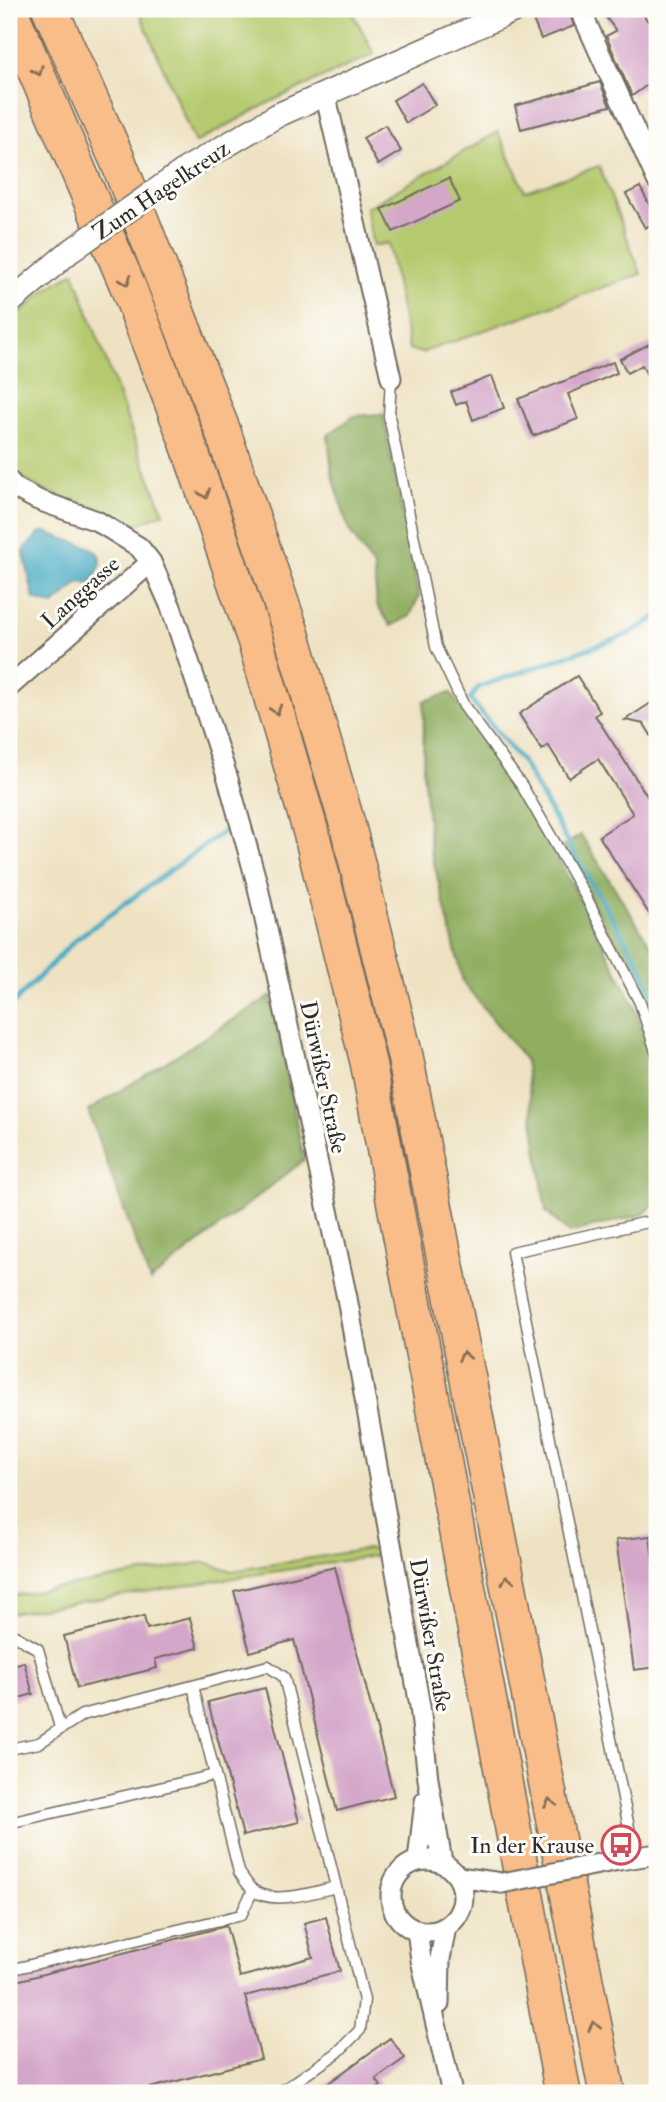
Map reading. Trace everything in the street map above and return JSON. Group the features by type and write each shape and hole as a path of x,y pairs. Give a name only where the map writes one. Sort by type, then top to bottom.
{"highway":[{"path":"9,9 122,272 187,441 255,640 312,836 368,1062 563,2093"},
{"path":"50,9 118,161 222,429 291,632 347,823 405,1056 607,2093"}],"street":[{"name":"Zum Hagelkreuz","path":"9,303 68,253 186,169 278,115 517,9"},
{"path":"580,9 657,180"},
{"path":"325,93 391,378"},
{"name":"Dürwißer Straße","path":"9,481 15,488 38,500 97,521 139,547 151,562 191,663 228,779 257,883 347,1298 420,1706 428,1779 442,1862"},
{"name":"Langgasse","path":"9,687 151,562"},
{"name":"Dürwißer Straße","path":"418,1860 428,1779"},
{"path":"468,1888 657,1854"},
{"path":"418,1860 442,1862 468,1888 454,1920 446,1927 426,1932 403,1923 394,1910 391,1895 394,1880 404,1868 418,1860"},
{"path":"439,2034 440,1959 446,1927"},
{"path":"417,1930 421,1960 452,2093"}],"lane":[{"path":"391,378 388,416 436,647 464,706 522,786 586,897 640,1003 657,1054"},
{"path":"627,1859 512,1252 657,1220"},
{"path":"9,1637 15,1636 38,1649 60,1728"},
{"path":"9,1749 39,1742 82,1715 268,1667 285,1676 364,2000 360,2030 337,2053 279,2093"},
{"path":"193,1686 239,1872 253,1890 264,1896 286,1898 336,1887"},
{"path":"9,1823 215,1774"},
{"path":"9,1970 241,1915 253,1890"}],"green space":[{"path":"138,9 351,9 374,54 272,101 195,143"},
{"path":"498,132 525,191 599,166 641,274 421,353 409,349 388,243 373,246 366,208"},
{"path":"74,272 164,513 131,527 101,510 39,488 9,465 9,324 44,291"},
{"path":"383,414 419,596 410,616 391,626 377,605 374,568 349,530 332,473 328,435 354,416"},
{"path":"451,693 534,816 582,902 634,1005 657,1072 657,1200 644,1214 569,1233 546,1212 525,1060 463,982 431,851 423,772 424,701"},
{"path":"581,835 657,955 657,1035 646,1001 562,847"},
{"path":"271,996 304,1160 150,1281 88,1111"},
{"path":"367,1549 380,1555 9,1613 9,1596 205,1562 232,1571"}],"water":[{"path":"42,531 92,548 100,556 101,564 91,584 79,582 54,605 34,599 24,553 26,547"}],"building":[{"path":"545,9 568,9 574,26 541,39 531,15"},
{"path":"600,9 639,9 657,34 657,78 632,96 606,36 616,31"},
{"path":"600,82 610,106 521,129 515,106"},
{"path":"422,83 435,105 406,123 393,100"},
{"path":"385,125 401,151 378,165 363,138"},
{"path":"449,178 460,201 393,232 382,209"},
{"path":"640,187 657,219 657,222 645,228 626,194"},
{"path":"657,340 657,394 642,365 627,373 620,359"},
{"path":"613,362 617,373 568,394 578,419 533,436 518,399"},
{"path":"492,376 504,408 473,420 466,401 456,405 451,392"},
{"path":"577,676 600,712 595,715 651,802 657,798 657,926 599,836 633,814 598,759 569,778 548,745 542,750 519,714"},
{"path":"657,699 657,745 644,724 625,720"},
{"path":"650,1536 657,1590 657,1667 634,1670 616,1540"},
{"path":"335,1567 394,1796 337,1811 294,1640 250,1652 234,1591"},
{"path":"144,1616 147,1629 190,1618 198,1648 155,1659 157,1668 77,1688 64,1636"},
{"path":"24,1662 33,1694 9,1701 9,1666"},
{"path":"265,1688 299,1822 243,1836 208,1702"},
{"path":"326,1917 340,1971 245,1996 261,2059 131,2093 9,2093 9,1983 226,1926 240,1977 313,1957 304,1923"},
{"path":"390,2038 405,2058 376,2079 381,2086 371,2093 315,2093"}],"waterway":[{"path":"657,617 627,635 479,687 470,699 523,763 637,959 657,1003"},
{"path":"9,1008 75,940 227,829"}],"place":[{"name":"In der Krause","path":"621,1845"}]}
